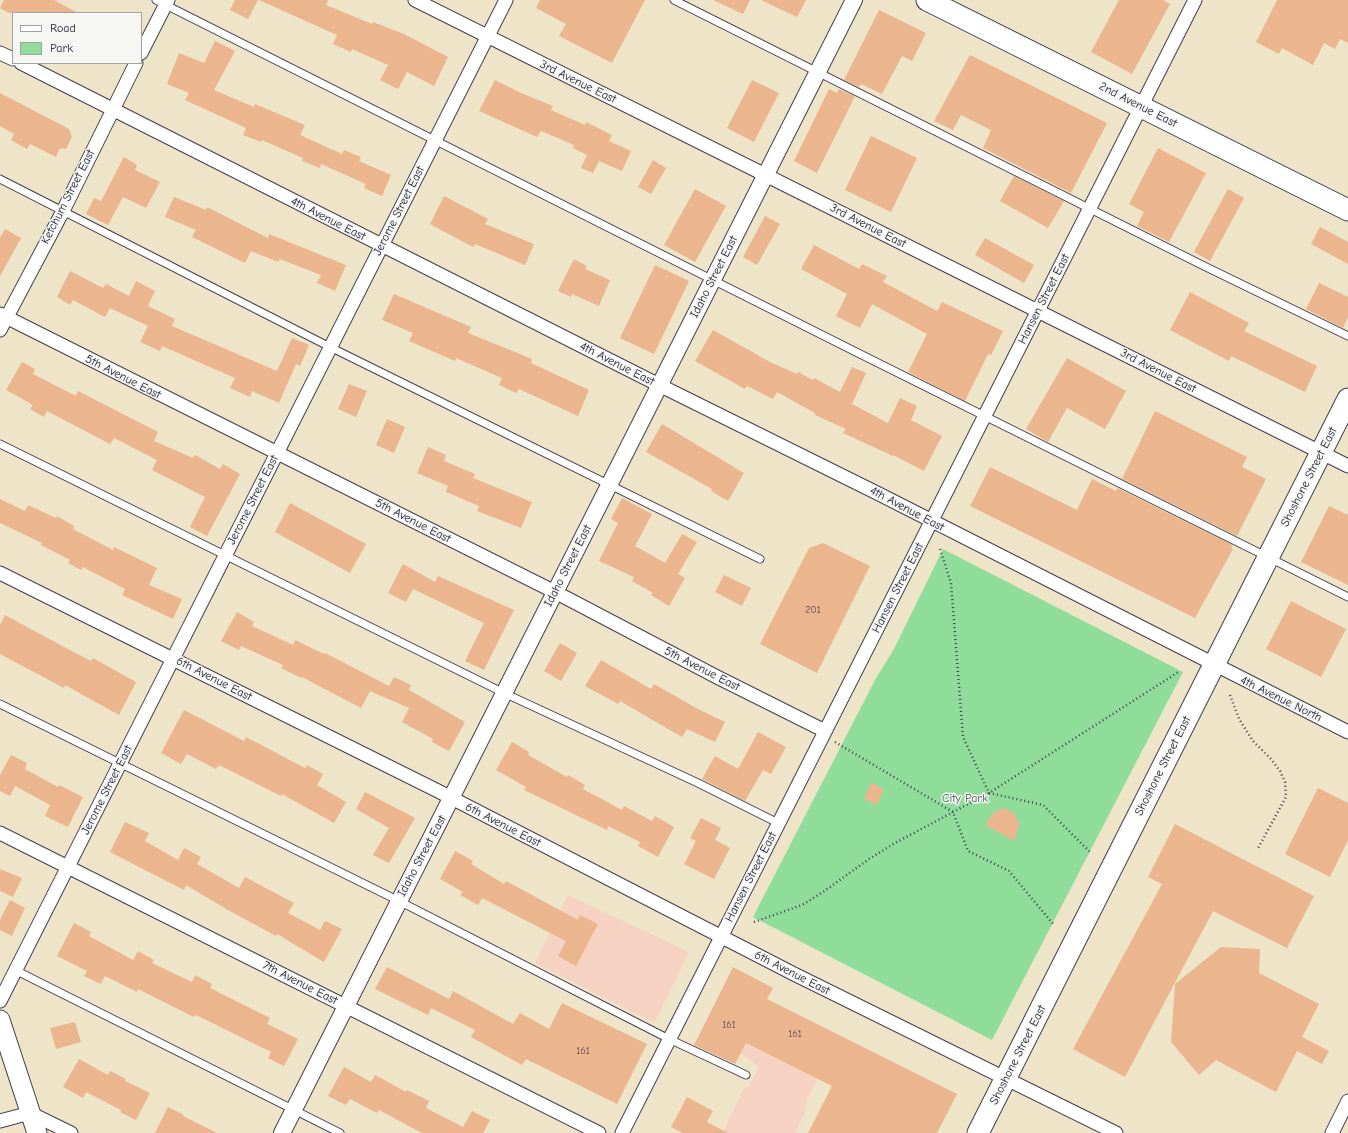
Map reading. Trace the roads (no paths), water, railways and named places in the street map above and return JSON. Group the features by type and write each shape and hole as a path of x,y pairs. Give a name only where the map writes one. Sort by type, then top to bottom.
{"main road":[{"name":"2nd Avenue East","path":"927,0 1348,210"},
{"name":"Shoshone Street East","path":"978,1133 1348,399"},
{"path":"0,1020 37,1133"}],"street":[{"name":"3rd Avenue East","path":"415,0 1348,466"},
{"name":"Jerome Street East","path":"0,1001 506,0"},
{"name":"Idaho Street East","path":"282,1133 854,0"},
{"path":"142,51 163,2"},
{"name":"Hansen Street East","path":"622,1133 1141,107 1190,2"},
{"path":"0,52 12,58"},
{"name":"4th Avenue East","path":"23,64 659,385 879,494 931,522 1214,665"},
{"name":"Ketchum Street East","path":"0,330 3,316 63,210 135,64"},
{"name":"5th Avenue East","path":"3,316 555,592 717,677 825,731"},
{"name":"6th Avenue East","path":"0,572 452,798 1005,1080 1116,1133"},
{"name":"4th Avenue North","path":"1214,665 1348,732"},
{"name":"7th Avenue East","path":"0,833 599,1133"},
{"path":"1332,1133 1348,1101"},
{"path":"0,1121 30,1113 71,1133"}],"lane":[{"path":"674,0 1090,207 1202,265 1348,336"},
{"path":"163,2 435,140 1348,597"},
{"path":"0,179 330,347 760,559"},
{"path":"0,444 504,693 778,823"},
{"path":"0,704 669,1039 746,1075"},
{"path":"15,970 340,1133"}],"park label":[{"name":"City Park","path":"965,799"}]}
